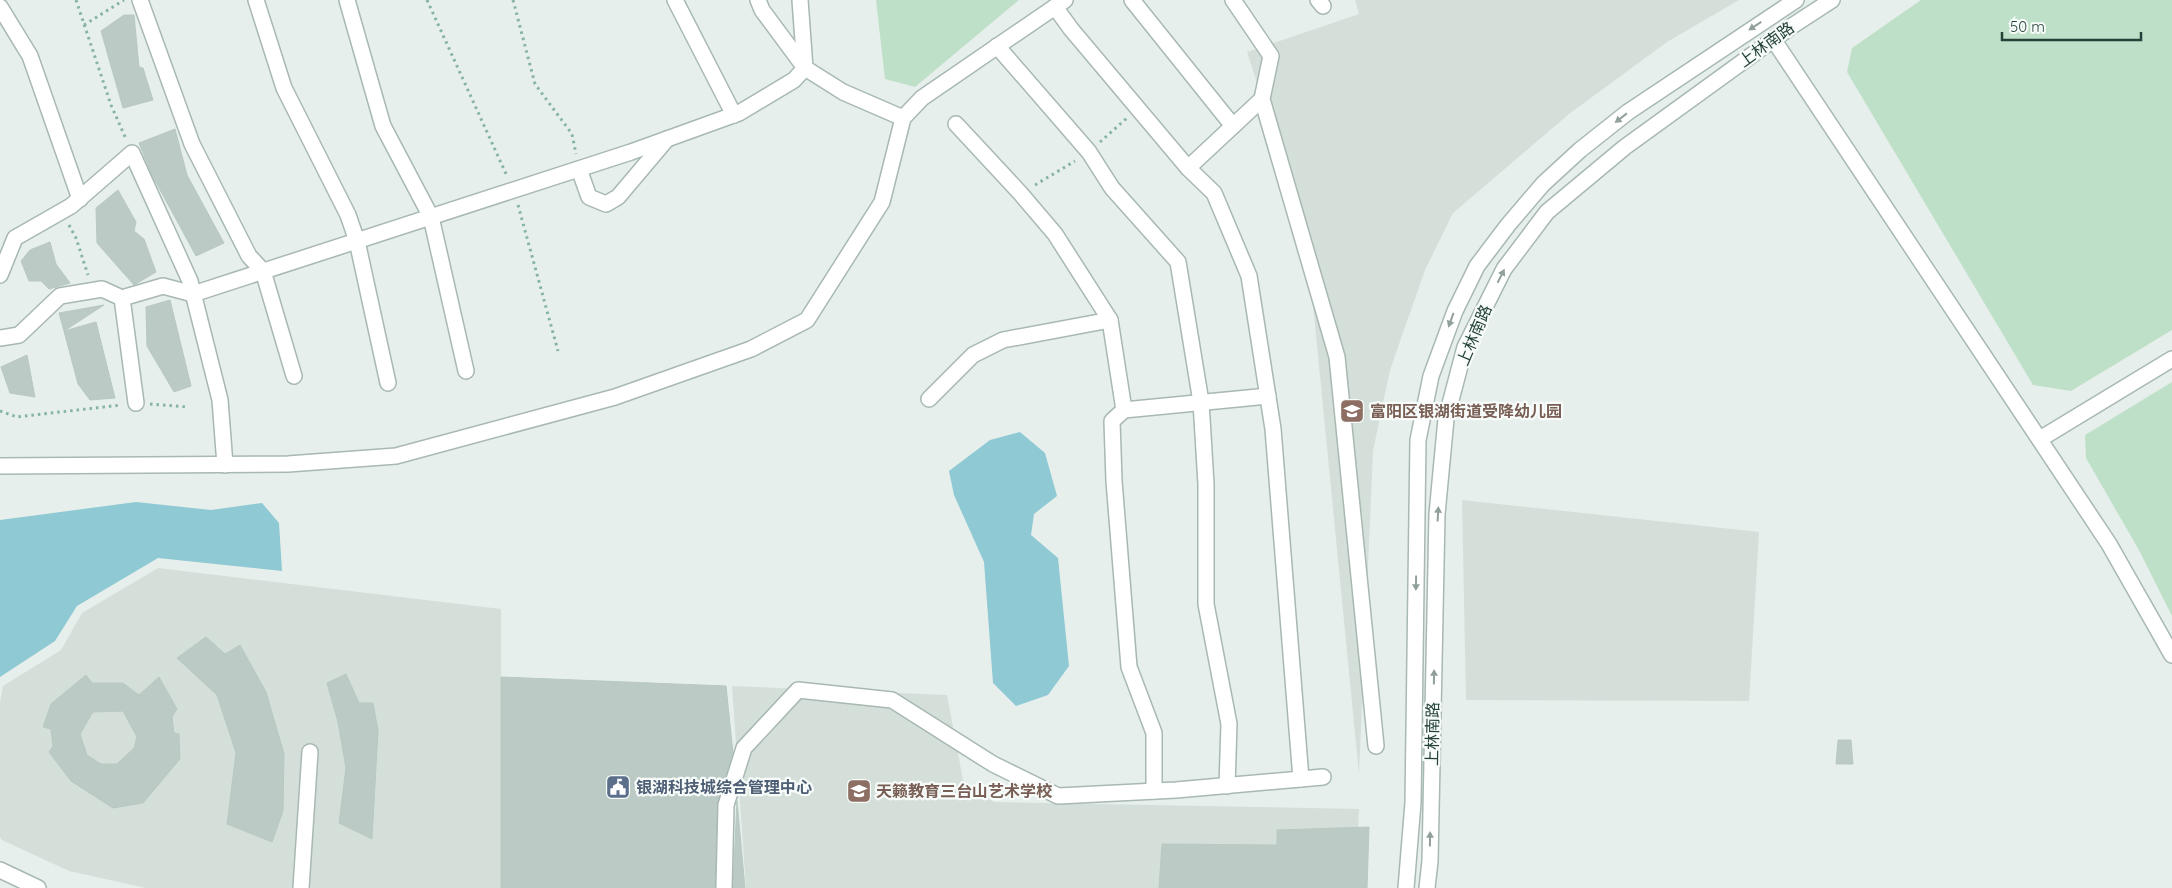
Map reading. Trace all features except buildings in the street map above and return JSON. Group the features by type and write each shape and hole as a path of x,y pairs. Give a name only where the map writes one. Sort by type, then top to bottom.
{"street":[{"path":"140,0 192,144 249,256 263,271 294,376"},
{"path":"256,0 284,88 348,215 357,241 388,383"},
{"path":"675,0 734,115"},
{"path":"758,0 762,10 805,68 843,92 903,118"},
{"path":"0,338 19,335 60,296 102,289 122,298 163,286 193,294 579,169 734,115 794,80 805,68 800,0"},
{"path":"1132,0 1233,126"},
{"path":"1233,0 1271,56 1262,99 1337,358 1376,746"},
{"name":"上林南路","path":"1406,888 1413,804 1418,440 1431,376 1455,311 1477,266 1508,224 1544,184 1580,150 1628,112 1796,0"},
{"name":"上林南路","path":"1427,888 1430,861 1437,514 1446,419 1466,347 1504,270 1547,212 1625,146 1832,0"},
{"path":"350,1 383,126 431,217 466,371"},
{"path":"0,466 288,464 396,456 615,397 751,349 807,320 882,202 903,118 922,98 1060,3 1071,29 1188,168 1214,193 1249,276 1274,439 1301,779"},
{"path":"0,7 30,56 80,199"},
{"path":"1773,40 2109,544 2172,654"},
{"path":"997,46 1089,152 1112,188 1178,262 1202,402 1206,484 1206,604 1229,724 1227,786"},
{"path":"1188,168 1262,99"},
{"path":"956,124 1055,234 1110,320 1124,410"},
{"path":"579,169 589,197 606,204 618,197 668,138"},
{"path":"0,275 15,238 80,199 132,153 155,200 190,281 220,400 225,465"},
{"path":"122,298 136,403"},
{"path":"928,399 973,355 1004,340 1110,320"},
{"path":"2040,439 2172,359"},
{"path":"1154,791 1154,733 1129,667 1114,481 1112,421 1124,410 1268,396"},
{"path":"724,888 726,805 744,748 798,690 892,700 993,764 1058,796 1227,786 1323,777"},
{"path":"301,888 310,752"},
{"path":"0,870 38,888"}],"path":[{"path":"76,0 111,105 132,153"},
{"path":"84,25 124,0"},
{"path":"427,0 514,190 558,352"},
{"path":"513,0 534,84 572,134 579,169"},
{"path":"1021,194 1089,152 1138,108"},
{"path":"61,212 76,238 94,290"},
{"path":"0,411 17,416 136,403 187,407"}],"shaded area":[{"name":"富阳区银湖街道受降幼儿园","path":"1355,0 1739,0 1667,42 1569,114 1453,213 1425,270 1390,370 1373,451 1359,774 1306,233 1247,52 1359,14"},
{"path":"1462,500 1759,532 1749,701 1466,700"},
{"path":"158,568 501,609 501,888 146,888 69,871 2,840 0,837 0,702 3,686 61,650 82,613"},
{"name":"天籁教育三台山艺术学校","path":"732,686 947,695 963,780 994,802 1359,809 1355,888 746,888"}],"green space":[{"path":"876,0 1019,0 915,87 885,79"},
{"path":"1921,0 2172,0 2172,330 2071,391 2033,385 1847,72 1852,48"},
{"path":"2172,382 2172,616 2140,552 2086,458 2085,435"}],"water":[{"path":"1020,432 1045,453 1057,496 1034,514 1031,535 1058,558 1069,666 1048,695 1016,706 993,683 984,562 954,495 949,471 990,440"},
{"path":"136,502 211,510 262,503 279,523 282,571 158,558 77,606 55,641 0,677 0,520"}],"place":[{"name":"富阳区银湖街道受降幼儿园","path":"1352,411"},
{"name":"银湖科技城综合管理中心","path":"618,787"},
{"name":"天籁教育三台山艺术学校","path":"859,791"}]}
